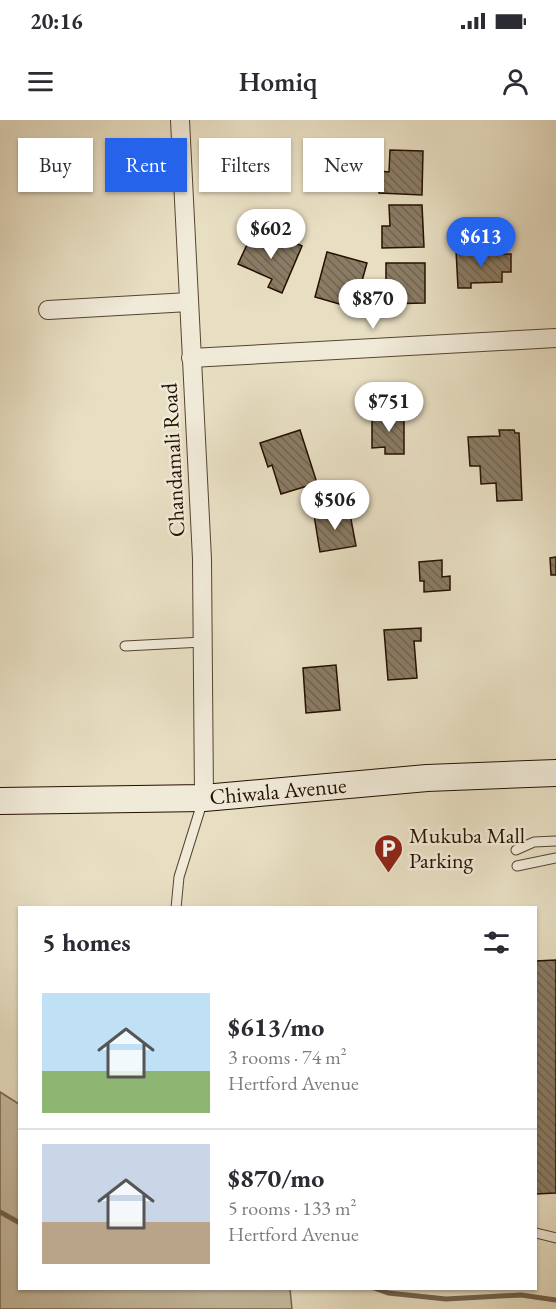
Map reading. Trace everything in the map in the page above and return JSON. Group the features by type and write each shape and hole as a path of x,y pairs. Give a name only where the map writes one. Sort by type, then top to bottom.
{"main road":[{"name":"Chiwala Avenue","path":"0,801 204,798 427,778 556,773"}],"street":[{"name":"Chandamali Road","path":"180,120 202,559 204,798"},
{"path":"48,310 189,302"},
{"path":"191,358 556,338"}],"lane":[{"path":"125,646 203,642"},
{"path":"176,906 178,877 204,798"},
{"path":"516,850 534,842 556,841"},
{"path":"517,866 556,858"},
{"path":"537,1233 556,1238"}],"shaded area":[{"path":"0,1092 18,1103 18,1290 290,1290 292,1309 0,1309"}],"building":[{"path":"390,150 423,151 422,195 379,193 384,192 384,171 389,172"},
{"path":"389,205 422,205 424,247 382,248 382,226 390,226"},
{"path":"252,234 283,247 286,239 302,246 282,293 268,287 272,279 238,264"},
{"path":"479,249 479,255 511,254 511,272 502,272 502,282 471,283 471,288 458,288 456,250"},
{"path":"327,252 367,263 360,288 355,287 350,307 315,297"},
{"path":"386,263 425,263 425,303 383,304"},
{"path":"372,414 404,414 404,454 385,454 385,447 372,448"},
{"path":"300,430 317,483 281,494 272,465 268,467 260,443"},
{"path":"499,430 514,430 515,433 519,433 522,500 497,501 496,483 481,484 480,466 470,466 468,437 500,436"},
{"path":"349,509 356,546 320,552 314,515"},
{"path":"556,557 556,575 551,575 550,558"},
{"path":"442,560 442,577 450,576 450,590 424,592 424,581 420,581 419,562"},
{"path":"421,628 421,641 414,641 417,678 388,680 384,630"},
{"path":"336,665 340,710 306,713 303,668"},
{"path":"556,960 556,1193 537,1194 537,961"}],"waterway":[{"path":"0,1212 18,1222"},
{"path":"380,1290 388,1293 446,1299 521,1295 556,1300"}],"place":[{"name":"Mukuba Mall Parking","path":"388,874"}]}
